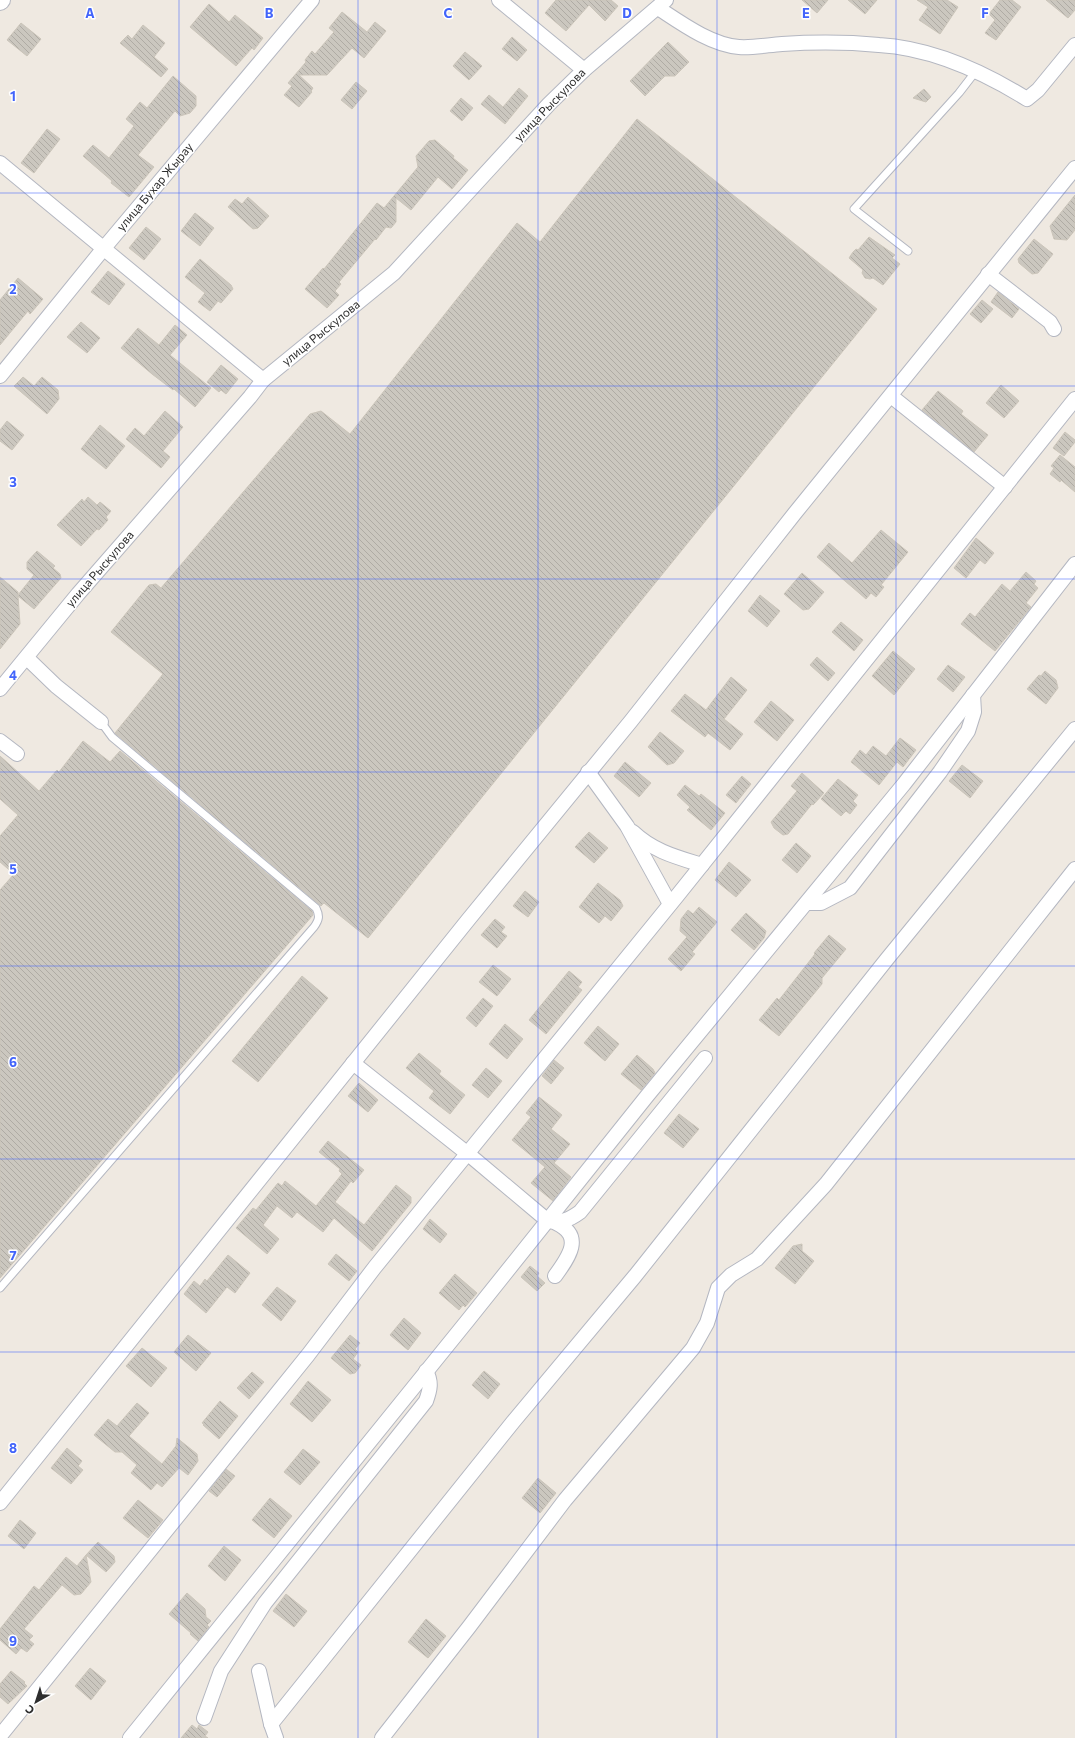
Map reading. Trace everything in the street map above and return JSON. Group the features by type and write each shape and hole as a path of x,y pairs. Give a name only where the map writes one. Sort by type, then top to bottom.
{"street":[{"name":"улица Бухар Жырау","path":"0,376 104,248 312,0"},
{"path":"499,0 584,70"},
{"path":"662,4 688,28 720,42 739,47 825,42 881,45 947,59 1002,84 1027,99 1038,90 1075,45"},
{"name":"улица Рыскулова","path":"0,690 78,594 263,380 394,273 549,104 584,70 662,4"},
{"path":"0,163 263,380"},
{"path":"0,1503 353,1063 716,615 795,513 1075,168"},
{"path":"988,274 1050,322 1054,329"},
{"path":"891,396 1005,487"},
{"path":"0,1736 308,1355 375,1267 702,865 1075,399"},
{"path":"130,1738 426,1371 552,1222 647,1096 904,784 1075,564"},
{"path":"27,658 56,686 101,722"},
{"path":"807,903 821,903 850,888 940,772 968,731 974,712 973,695"},
{"path":"271,1724 513,1422 635,1276 887,959 1075,729"},
{"path":"0,741 17,754"},
{"path":"588,772 627,826 670,904"},
{"path":"627,826 643,841 666,854 702,865"},
{"path":"382,1738 469,1627 565,1500 693,1348 707,1323 718,1288 731,1275 757,1259 826,1184 1075,870"},
{"path":"552,1222 569,1220 580,1212 705,1058"},
{"path":"353,1063 552,1222 563,1226 571,1234 572,1245 566,1260 555,1276"},
{"path":"204,1718 221,1671 265,1603 426,1401 430,1391 430,1378 426,1371"},
{"path":"260,1671 271,1724 276,1738"}],"lane":[{"path":"908,251 854,209 959,93 976,72"},
{"path":"0,1288 318,921 319,915 316,908 112,737 101,722"}],"building":[{"path":"556,0 611,0 618,6 605,21 589,5 566,31 545,13"},
{"path":"802,0 828,0 817,13"},
{"path":"848,0 877,0 865,14"},
{"path":"917,0 947,0 958,7 940,34 919,20 928,7"},
{"path":"1000,0 1012,0 1021,7 996,40 985,33 995,20 989,14"},
{"path":"1046,0 1075,0 1075,10 1068,18"},
{"path":"209,4 229,22 235,15 263,38 254,50 252,48 236,66 190,27"},
{"path":"342,12 367,32 375,22 386,31 364,58 352,48 327,75 299,75 313,88 311,91 312,92 299,107 284,95 292,86 288,83 306,62 305,60 312,51 315,54 334,32 329,28"},
{"path":"21,23 41,39 27,56 7,40"},
{"path":"143,25 165,43 154,57 168,69 161,77 120,43 128,35 132,39"},
{"path":"512,37 527,50 517,61 502,49"},
{"path":"668,42 689,62 675,76 665,76 645,96 630,81"},
{"path":"465,52 482,66 469,80 453,66"},
{"path":"173,76 196,96 196,106 190,113 180,116 175,111 138,155 154,167 129,197 111,183 112,181 83,156 93,145 109,158 134,126 126,119 140,102 147,108"},
{"path":"356,82 367,91 352,109 341,100"},
{"path":"519,88 528,96 505,124 481,104 489,95 503,107"},
{"path":"924,89 931,97 926,102 913,98"},
{"path":"461,98 473,108 462,121 450,111"},
{"path":"637,119 877,309 368,938 324,903 321,906 115,733 163,674 111,632 149,585 156,584 161,588 310,414 321,411 350,434 517,223 540,242"},
{"path":"47,129 60,139 34,173 21,163"},
{"path":"435,140 454,156 453,158 468,170 452,189 438,177 411,210 396,198 396,222 391,228 386,227 339,282 341,284 335,291 339,295 327,308 305,289 323,268 324,269 377,203 384,208 418,167 416,156 429,141"},
{"path":"1075,195 1075,230 1067,240 1054,239 1050,226"},
{"path":"248,197 269,216 258,228 253,229 228,207 235,199 242,204"},
{"path":"195,213 214,228 200,246 181,231"},
{"path":"146,227 161,239 144,260 129,248"},
{"path":"869,237 895,255 892,258 900,264 883,285 873,278 865,278 862,273 863,270 849,258 853,252 856,249 858,250"},
{"path":"1034,239 1053,254 1038,273 1032,274 1019,263 1018,259"},
{"path":"200,259 231,285 233,289 221,303 218,301 210,311 198,302 205,293 185,277"},
{"path":"108,271 125,284 109,305 91,292"},
{"path":"18,278 43,299 30,314 28,311 0,345 0,300"},
{"path":"998,292 1019,309 1012,318 991,302"},
{"path":"982,300 993,309 981,323 970,314"},
{"path":"81,322 100,338 87,353 67,337"},
{"path":"175,325 187,335 170,355 211,388 195,407 121,348 138,328 159,345"},
{"path":"221,365 238,379 226,394 221,390 219,392 207,382"},
{"path":"23,377 34,386 42,377 58,390 59,399 47,414 14,386"},
{"path":"1001,385 1019,401 1004,418 986,403"},
{"path":"938,391 963,411 961,414 988,435 974,452 922,410"},
{"path":"165,411 183,427 163,451 170,457 161,468 126,439 135,428 144,436"},
{"path":"7,421 24,435 12,450 0,441 0,430"},
{"path":"100,425 125,446 106,469 81,449"},
{"path":"1065,432 1075,440 1075,442 1064,456 1053,448"},
{"path":"1060,455 1075,467 1075,492 1061,480 1060,482 1050,474 1054,468 1051,466"},
{"path":"88,497 97,505 100,502 111,511 106,517 108,520 81,546 57,525 82,499 84,502"},
{"path":"881,530 908,552 881,585 884,587 876,597 871,593 866,599 817,557 829,543 852,563"},
{"path":"976,538 994,553 985,564 980,560 966,578 954,568"},
{"path":"37,551 55,566 53,568 60,574 61,578 34,609 18,596 20,624 0,649 0,577 18,592 18,595 34,575 27,569 27,562"},
{"path":"1026,572 1036,581 1034,584 1038,588 1026,603 1031,607 995,651 961,624 970,613 975,617 1002,584 1010,591"},
{"path":"802,573 824,592 809,609 803,610 784,594"},
{"path":"760,595 780,611 767,627 748,611"},
{"path":"841,622 863,640 854,651 832,632"},
{"path":"893,651 915,669 894,695 872,676"},
{"path":"817,657 835,673 828,681 810,665"},
{"path":"948,665 965,677 953,692 937,679"},
{"path":"1045,671 1056,680 1058,688 1046,704 1027,689 1039,675 1041,676"},
{"path":"731,677 747,690 724,719 743,734 730,750 708,733 705,737 671,711 685,694 706,710"},
{"path":"771,701 794,720 777,741 754,722"},
{"path":"660,732 684,751 674,763 667,765 648,747"},
{"path":"900,738 916,750 903,767 897,762 879,785 851,762 860,750 866,755 873,746 886,756"},
{"path":"83,741 110,762 120,751 312,911 313,915 0,1278 0,890 14,874 0,862 0,836 18,815 0,799 0,756 39,791 57,770 59,772"},
{"path":"625,762 651,783 639,797 614,776"},
{"path":"962,765 983,781 970,798 949,781"},
{"path":"802,773 824,793 813,805 812,804 788,834 783,835 774,828 771,822 797,791 791,786"},
{"path":"742,776 751,784 736,803 726,795"},
{"path":"838,779 858,795 853,801 857,805 850,814 846,811 841,816 821,799"},
{"path":"685,785 699,796 701,794 725,813 711,830 687,810 690,807 677,795"},
{"path":"589,832 608,848 594,863 575,847"},
{"path":"796,843 811,856 797,873 782,860"},
{"path":"729,862 751,880 736,897 715,880"},
{"path":"598,883 620,900 623,906 611,921 605,916 599,923 579,907"},
{"path":"525,891 539,902 528,917 513,906"},
{"path":"699,907 717,922 692,952 695,954 681,971 668,959 687,937 680,931 681,919 688,910 693,914"},
{"path":"746,913 766,931 764,938 754,950 731,930"},
{"path":"495,919 505,927 501,932 507,936 497,948 481,935"},
{"path":"829,935 846,949 822,978 822,984 779,1036 759,1020 777,998 779,1000"},
{"path":"493,965 511,979 497,996 479,982"},
{"path":"569,971 582,982 578,987 582,990 546,1034 529,1020"},
{"path":"302,976 328,998 258,1082 232,1061"},
{"path":"483,998 493,1006 476,1027 466,1018"},
{"path":"505,1024 523,1039 507,1059 489,1044"},
{"path":"598,1026 619,1044 605,1061 584,1043"},
{"path":"419,1053 441,1071 439,1074 465,1095 450,1114 429,1098 434,1091 406,1068"},
{"path":"637,1055 653,1069 655,1073 641,1090 621,1074"},
{"path":"554,1060 564,1068 551,1084 542,1076"},
{"path":"486,1068 502,1081 488,1098 472,1085"},
{"path":"359,1083 378,1100 368,1112 348,1096"},
{"path":"539,1097 562,1115 551,1129 570,1144 554,1163 571,1177 553,1201 531,1183 545,1167 512,1140 531,1117 526,1113"},
{"path":"679,1114 699,1129 683,1148 664,1133"},
{"path":"328,1141 364,1170 353,1183 351,1181 335,1202 364,1225 396,1185 411,1197 411,1203 372,1251 334,1218 323,1232 297,1212 292,1218 277,1206 263,1225 279,1239 267,1254 236,1228 253,1208 256,1210 278,1183 282,1186 285,1181 316,1206 342,1174 339,1171 340,1169 319,1152"},
{"path":"430,1219 447,1234 440,1243 423,1229"},
{"path":"802,1244 802,1251 814,1261 795,1284 775,1268 793,1246"},
{"path":"336,1254 357,1271 349,1281 328,1264"},
{"path":"228,1255 250,1273 235,1293 227,1287 206,1313 184,1294 194,1281 200,1286 205,1279 207,1281"},
{"path":"530,1266 539,1273 537,1276 545,1283 537,1291 521,1277"},
{"path":"455,1274 477,1293 465,1307 463,1305 459,1310 439,1293"},
{"path":"277,1287 296,1301 281,1321 262,1305"},
{"path":"404,1318 421,1333 408,1350 390,1335"},
{"path":"188,1335 211,1353 196,1371 174,1352"},
{"path":"350,1335 360,1343 355,1349 358,1352 353,1359 361,1365 355,1373 350,1374 331,1358"},
{"path":"142,1348 167,1368 151,1387 126,1366"},
{"path":"484,1371 500,1384 488,1399 472,1385"},
{"path":"252,1372 264,1382 249,1399 237,1388"},
{"path":"308,1381 331,1400 312,1422 290,1404"},
{"path":"220,1401 238,1416 219,1439 202,1423"},
{"path":"137,1403 149,1413 129,1436 162,1464 176,1446 177,1438 197,1454 198,1461 188,1475 179,1468 162,1487 157,1483 151,1490 131,1473 137,1465 122,1452 115,1452 94,1435 108,1419 117,1426"},
{"path":"67,1448 82,1461 78,1466 83,1470 71,1484 51,1468"},
{"path":"303,1449 320,1462 300,1485 284,1472"},
{"path":"226,1469 235,1476 217,1497 209,1491"},
{"path":"538,1478 556,1493 540,1513 522,1498"},
{"path":"270,1498 292,1516 274,1538 252,1520"},
{"path":"138,1500 163,1520 148,1538 123,1518"},
{"path":"20,1520 36,1533 24,1549 8,1536"},
{"path":"98,1542 114,1556 115,1562 106,1572 86,1555"},
{"path":"224,1546 241,1560 225,1581 208,1566"},
{"path":"86,1555 91,1582 81,1594 74,1595 62,1585 24,1629 33,1636 29,1640 34,1644 27,1652 21,1648 16,1654 0,1640 0,1629 34,1586 39,1590 66,1557 77,1566"},
{"path":"187,1593 205,1609 206,1617 211,1621 207,1625 209,1627 198,1641 169,1614"},
{"path":"286,1594 307,1611 294,1627 273,1611"},
{"path":"426,1619 446,1636 428,1658 408,1642"},
{"path":"90,1668 106,1681 91,1700 75,1686"},
{"path":"11,1671 25,1682 24,1683 27,1686 8,1704 0,1697 0,1684"},
{"path":"192,1725 197,1729 199,1725 208,1732 205,1736 208,1738 181,1738"}]}
